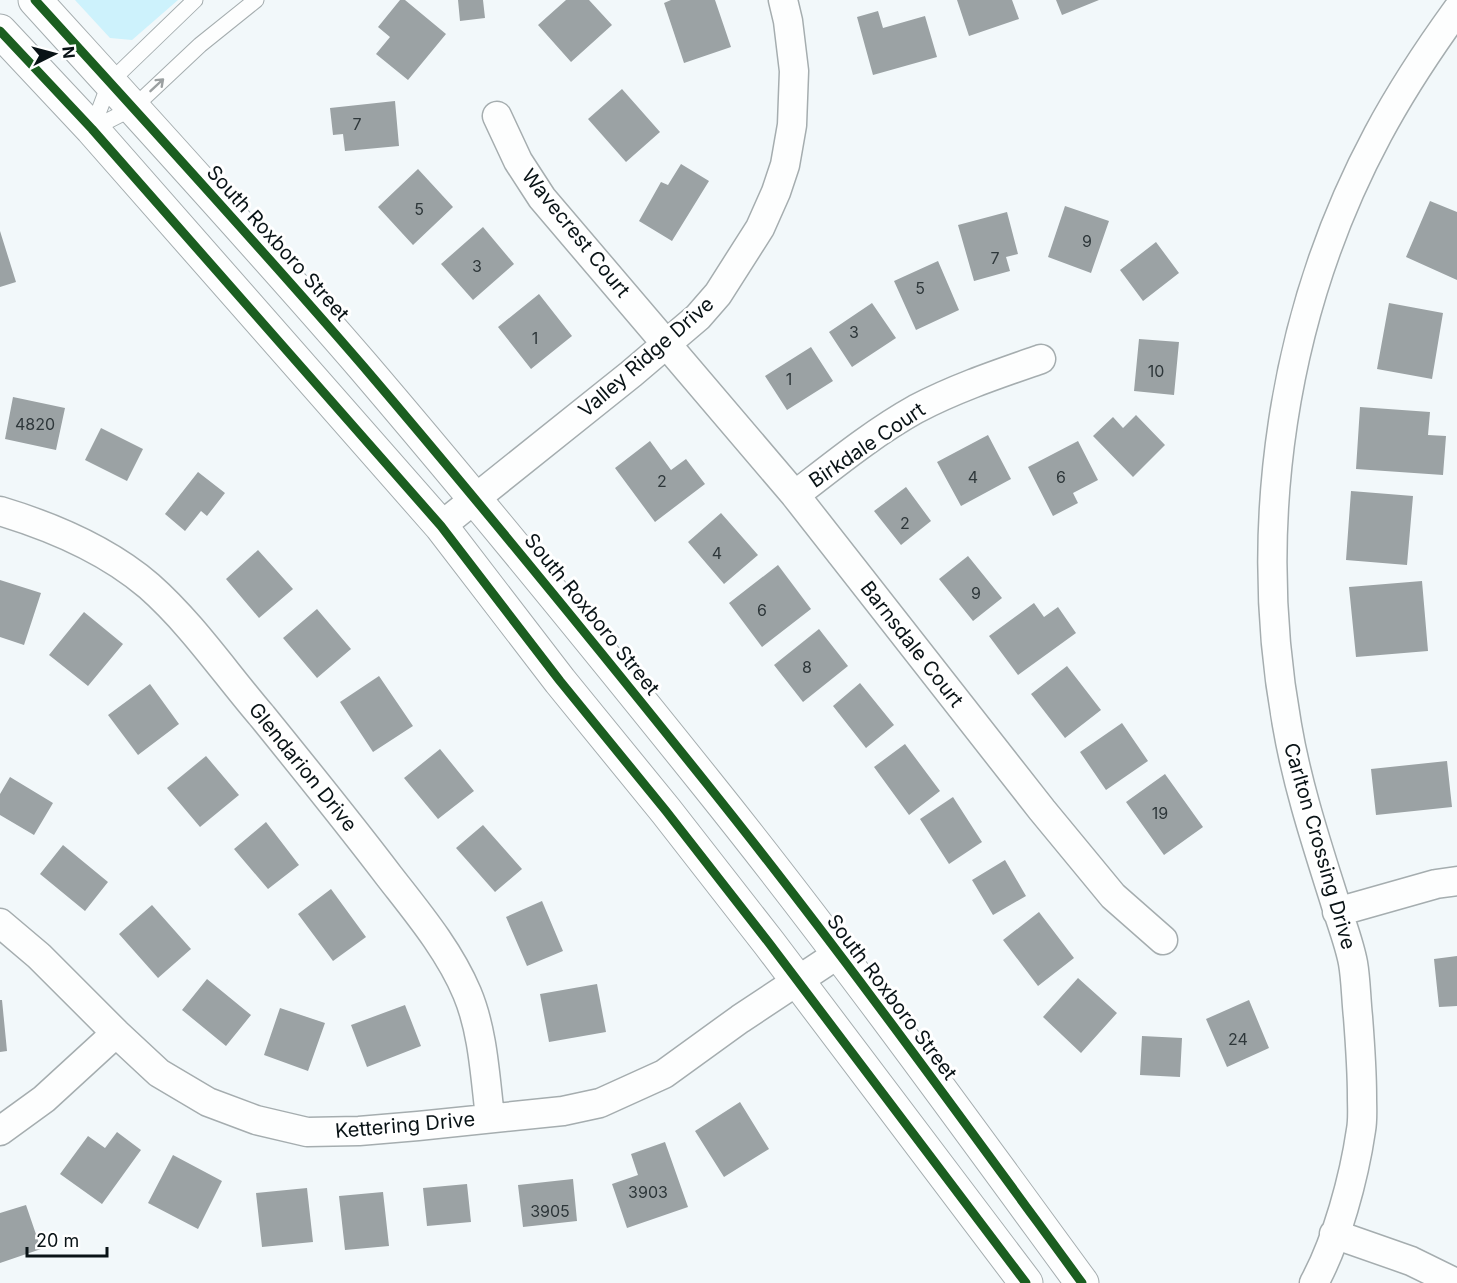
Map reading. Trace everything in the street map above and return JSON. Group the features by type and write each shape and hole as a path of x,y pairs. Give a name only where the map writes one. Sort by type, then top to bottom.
{"street":[{"name":"South Roxboro Street","path":"35,0 361,364 475,499 709,786 838,954 1082,1283"},
{"name":"Valley Ridge Drive","path":"441,526 631,374 698,317 718,294 760,228 785,165 792,125 794,72 783,0"},
{"name":"Carlton Crossing Drive","path":"1314,1283 1321,1271 1343,1210 1362,1128 1362,1059 1353,964 1304,800 1287,726 1277,660 1272,584 1273,505 1281,429 1304,324 1316,282 1342,211 1377,135 1420,63 1457,10"},
{"path":"0,31 92,129 441,526 560,681 798,981 1026,1283"},
{"name":"Wavecrest Court","path":"497,116 518,161 542,198 666,343"},
{"name":"Barnsdale Court","path":"666,343 795,495 1113,897 1163,940"},
{"name":"Birkdale Court","path":"795,495 868,439 915,410 966,385 1041,359"},
{"name":"Glendarion Drive","path":"0,511 40,523 94,548 148,586 187,625 324,791 426,924 459,976 468,995 478,1032 490,1117"},
{"path":"1337,912 1436,884 1457,881"},
{"name":"Kettering Drive","path":"0,923 39,956 159,1073 208,1102 255,1120 307,1132 359,1131 563,1111 600,1103 664,1074 740,1019 838,954"},
{"path":"0,1131 44,1099 116,1033"},
{"path":"1334,1234 1411,1261 1456,1283"}],"lane":[{"path":"92,129 110,82 195,0"},
{"path":"92,129 133,108 200,45 244,7 256,0"}],"shaded area":[{"path":"75,0 178,0 132,40 110,38"}],"building":[{"path":"400,0 405,0 446,34 408,80 376,54 390,37 378,27"},
{"path":"458,0 483,0 485,18 460,21"},
{"path":"566,0 589,0 612,25 571,62 538,25"},
{"path":"671,0 715,0 731,47 684,63 664,3"},
{"path":"957,0 1012,0 1019,19 969,36"},
{"path":"1056,0 1099,0 1062,15"},
{"path":"878,11 883,28 925,16 937,57 873,75 857,17"},
{"path":"622,89 660,132 626,162 588,119"},
{"path":"395,101 399,146 345,151 343,134 333,135 330,108"},
{"path":"681,164 709,181 672,241 639,221 661,182 668,185"},
{"path":"418,169 453,207 413,245 378,207"},
{"path":"1430,201 1457,212 1457,280 1406,257"},
{"path":"1065,206 1109,221 1091,273 1048,257"},
{"path":"1007,212 1018,254 1006,257 1010,271 974,281 958,225"},
{"path":"483,227 514,264 473,300 441,264"},
{"path":"0,231 16,282 0,287"},
{"path":"1156,242 1179,273 1143,301 1120,270"},
{"path":"938,261 959,310 916,330 894,281"},
{"path":"539,294 572,336 531,369 498,327"},
{"path":"872,303 896,338 852,367 829,332"},
{"path":"1389,303 1443,313 1432,379 1377,369"},
{"path":"1139,339 1179,342 1174,395 1134,391"},
{"path":"811,347 833,381 787,410 765,376"},
{"path":"13,397 65,408 56,450 5,439"},
{"path":"1360,407 1430,412 1428,435 1446,436 1443,475 1356,469"},
{"path":"1136,415 1165,445 1133,477 1093,436 1113,417 1123,428"},
{"path":"101,428 143,449 127,481 85,460"},
{"path":"988,435 1011,479 961,506 937,462"},
{"path":"650,441 671,470 686,459 705,484 655,522 615,468"},
{"path":"1078,441 1098,480 1073,493 1078,503 1053,516 1028,467"},
{"path":"198,472 225,493 207,516 201,511 185,531 165,514"},
{"path":"906,487 931,521 901,545 874,511"},
{"path":"1351,491 1413,496 1407,565 1346,560"},
{"path":"721,513 758,555 724,584 688,542"},
{"path":"258,550 293,589 259,618 226,579"},
{"path":"968,556 1002,598 973,621 939,579"},
{"path":"778,565 811,609 762,647 729,603"},
{"path":"0,580 41,593 24,645 0,637"},
{"path":"1422,581 1428,651 1356,657 1349,587"},
{"path":"1034,603 1044,617 1058,607 1076,633 1018,675 989,636"},
{"path":"317,609 351,649 317,678 283,638"},
{"path":"84,612 123,644 88,686 49,655"},
{"path":"819,629 848,666 803,702 774,665"},
{"path":"1067,666 1101,710 1065,738 1031,694"},
{"path":"379,676 413,726 373,752 340,702"},
{"path":"860,683 894,725 866,748 833,706"},
{"path":"150,684 179,724 138,755 108,715"},
{"path":"1122,723 1148,761 1106,790 1080,752"},
{"path":"905,744 940,791 909,815 874,767"},
{"path":"440,749 474,791 438,819 404,778"},
{"path":"206,756 239,795 200,827 167,788"},
{"path":"1447,761 1452,807 1376,815 1371,769"},
{"path":"1165,774 1203,827 1164,855 1126,802"},
{"path":"10,777 53,803 34,835 0,815 0,794"},
{"path":"953,797 982,842 949,864 920,819"},
{"path":"266,822 299,865 268,889 234,849"},
{"path":"483,825 522,869 495,892 456,848"},
{"path":"63,845 108,882 85,911 40,874"},
{"path":"1005,860 1026,896 993,915 972,880"},
{"path":"331,889 366,937 333,961 298,914"},
{"path":"542,901 563,951 527,966 506,917"},
{"path":"152,905 191,949 158,978 119,934"},
{"path":"1039,912 1074,958 1038,986 1003,940"},
{"path":"1457,956 1457,1006 1439,1007 1434,959"},
{"path":"1078,978 1117,1013 1081,1053 1043,1017"},
{"path":"207,979 251,1015 226,1046 182,1010"},
{"path":"597,984 606,1032 549,1042 540,994"},
{"path":"0,1000 2,1000 7,1051 0,1052"},
{"path":"1249,1000 1269,1048 1227,1067 1206,1019"},
{"path":"405,1005 421,1046 367,1067 351,1025"},
{"path":"280,1008 325,1023 308,1071 264,1055"},
{"path":"1142,1036 1182,1038 1180,1077 1140,1075"},
{"path":"740,1102 769,1149 724,1177 695,1131"},
{"path":"117,1132 141,1150 102,1204 60,1174 88,1136 105,1148"},
{"path":"665,1142 688,1207 627,1228 612,1184 638,1175 631,1154"},
{"path":"173,1155 222,1181 198,1229 148,1203"},
{"path":"573,1179 577,1221 523,1227 518,1185"},
{"path":"467,1184 471,1222 427,1226 423,1188"},
{"path":"307,1188 313,1242 262,1247 256,1193"},
{"path":"383,1192 389,1246 345,1250 339,1196"},
{"path":"26,1205 41,1249 0,1263 0,1213"}],"cycle path":[{"path":"35,0 363,366 579,626 803,907 1082,1283"},
{"path":"0,31 92,129 441,526 560,681 769,943 1026,1283"}]}
